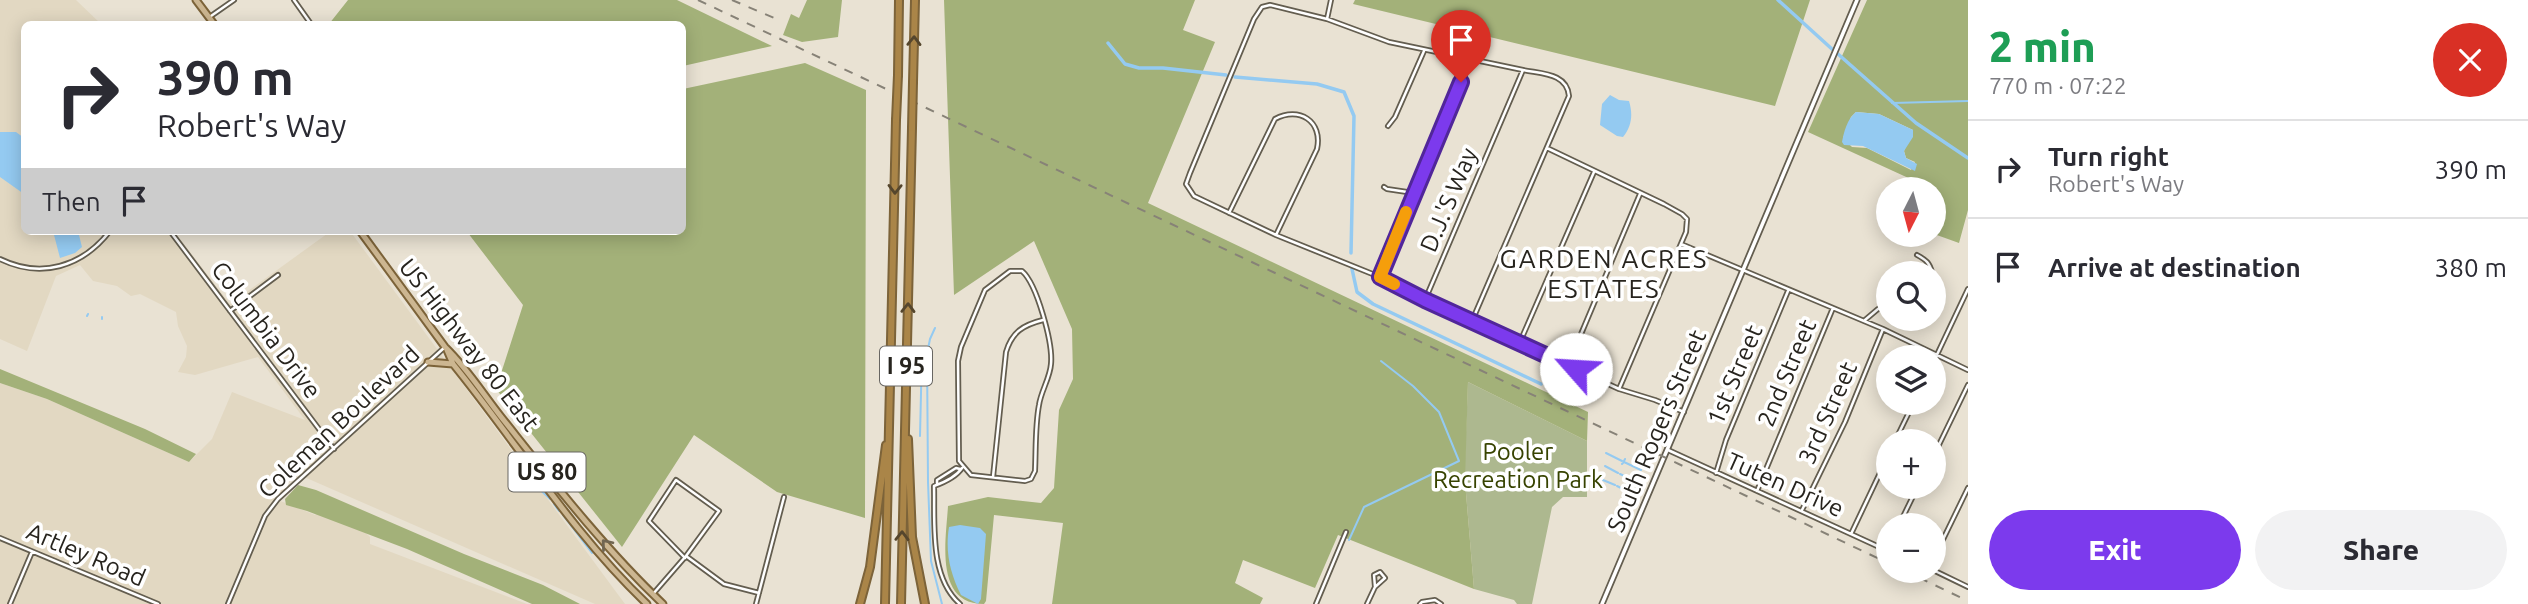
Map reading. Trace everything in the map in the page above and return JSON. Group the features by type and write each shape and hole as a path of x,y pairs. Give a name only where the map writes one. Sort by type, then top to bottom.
{"highway":[{"name":"I 95","path":"886,604 900,0"},
{"name":"I 95","path":"901,604 915,0"},
{"path":"905,397 912,537 925,604"},
{"path":"860,604 870,567 890,419"}],"main road":[{"path":"197,0 212,21"},
{"name":"US Highway 80 East","path":"363,235 445,347 460,361 487,398 628,570 663,604"},
{"name":"US 80","path":"445,347 453,364"},
{"path":"428,362 453,364"},
{"name":"US Highway 80 East","path":"453,364 594,546 647,604"}],"street":[{"path":"209,18 234,0"},
{"path":"294,0 309,21"},
{"path":"1327,19 1331,0"},
{"name":"South Rogers Street","path":"1602,604 1857,0"},
{"path":"1472,321 1567,103 1569,90 1557,77 1389,42 1327,19 1270,5 1262,7 1254,19 1186,184 1194,196 1276,235 1380,277 1425,300 1619,389 1684,412"},
{"path":"1388,126 1396,116 1424,50"},
{"path":"1380,277 1471,60"},
{"name":"D.J.'S Way","path":"1425,300 1524,70"},
{"path":"1229,213 1275,119 1293,113 1302,115 1317,129 1318,147 1276,235"},
{"path":"1547,148 1685,216 1688,226 1619,389"},
{"path":"1520,342 1594,172"},
{"path":"1384,187 1414,193"},
{"path":"1568,365 1640,194"},
{"path":"0,259 14,266 29,268 66,265 90,253 106,235"},
{"name":"Columbia Drive","path":"173,235 334,449"},
{"path":"1681,244 1876,326"},
{"path":"1917,255 1925,261"},
{"path":"937,484 960,473 961,468 958,361 961,348 985,290 1010,271 1023,271 1027,275 1043,320 1052,358 1039,405 1035,471 1031,479 1025,481 971,475 961,468 957,468 937,480 934,486 935,513 941,576 951,595 960,604"},
{"path":"230,311 278,275"},
{"path":"1942,345 1968,289"},
{"name":"1st Street","path":"1716,474 1726,441 1789,290"},
{"name":"2nd Street","path":"1757,491 1833,308"},
{"path":"1864,321 1876,311"},
{"path":"993,477 1006,352 1010,340 1027,324 1043,320"},
{"name":"3rd Street","path":"1802,510 1845,422 1882,331"},
{"path":"1887,331 1916,345"},
{"name":"Coleman Boulevard","path":"228,604 269,511 296,482 445,347"},
{"path":"1946,359 1968,370"},
{"path":"1946,431 1968,387"},
{"name":"Tuten Drive","path":"1668,450 1876,545"},
{"path":"942,477 946,482"},
{"path":"653,594 686,557 719,511 676,480 649,521 686,557 724,583 759,593"},
{"path":"1851,534 1876,481"},
{"path":"1946,534 1968,490"},
{"path":"756,604 784,497"},
{"path":"1316,604 1346,532"},
{"name":"Artley Road","path":"0,538 158,604"},
{"path":"10,604 32,552"},
{"path":"1946,576 1968,587"},
{"path":"1367,604 1375,587"},
{"path":"1420,604 1422,601 1430,603 1435,600 1441,604"}],"shaded area":[{"path":"0,0 76,0 98,21 21,21 21,235 177,235 230,304 325,235 353,235 625,604 595,604 295,473 278,500 364,531 370,537 370,544 527,604 0,604 0,383 47,399 189,462 212,439 232,392 305,420 258,357 195,375 178,372 186,357 187,346 178,326 176,312 140,294 131,296 117,286 93,281 80,265 56,276 27,351 0,339"}],"green space":[{"path":"348,0 677,0 772,46 686,65 686,21 331,21"},
{"path":"807,0 842,0 838,37 802,42 783,35 791,14 799,18"},
{"path":"944,0 1195,0 1183,30 1215,42 1148,203 1588,412 1587,441 1468,382 1465,481 1474,589 1338,535 1315,588 1243,560 1235,583 1263,598 1260,604 1052,604 1063,523 994,515 986,601 984,604 968,601 957,593 946,568 948,506 988,497 1041,503 1054,488 1059,410 1073,379 1072,329 1034,241 954,295"},
{"path":"1355,0 1810,0 1775,106 1353,4"},
{"path":"1867,0 1968,0 1968,210 1959,243 1946,238 1946,177 1906,177 1808,132","holes":["1856,112 1879,114 1913,130 1904,151 1906,158 1915,162 1911,170 1867,148 1852,147 1843,138 1851,117"]},
{"path":"805,63 866,90 865,518 777,492 694,435 622,547 496,389 523,305 470,235 686,235 686,88"},
{"path":"0,369 145,429 196,454 189,462 47,399 0,383"},
{"name":"Pooler Recreation Park","path":"1468,382 1587,441 1587,497 1563,497 1552,507 1532,604 1517,604 1514,600 1474,589 1463,458"},
{"path":"298,485 316,490 543,585 580,604 532,604 407,549 286,505 285,499"}],"water":[{"path":"1610,95 1629,101 1631,120 1623,137 1600,125 1602,104"},
{"path":"1856,112 1879,114 1913,130 1913,137 1904,151 1906,158 1917,164 1915,171 1863,146 1844,145 1842,142 1846,126"},
{"path":"0,132 16,132 21,136 21,192 0,177"},
{"path":"54,235 79,235 82,247 75,253 60,258"},
{"path":"960,525 980,528 986,534 981,599 978,604 961,595 949,562 949,527"}],"waterway":[{"path":"1778,0 1833,50"},
{"path":"1108,43 1125,64 1139,68 1226,75"},
{"path":"1838,54 1916,123 1968,158"},
{"path":"1235,77 1317,84 1344,92 1354,116 1351,253"},
{"path":"1892,103 1968,101"},
{"path":"1352,269 1357,292 1373,304 1541,384"},
{"path":"935,328 927,354 928,482 931,561 942,604"},
{"path":"920,436 922,350"},
{"path":"1349,540 1364,507 1459,461 1439,412 1413,386 1381,361"},
{"path":"1606,453 1622,461"},
{"path":"1624,462 1641,470"},
{"path":"1605,466 1618,473"},
{"path":"1620,474 1636,481 1637,479"},
{"path":"530,480 550,499"},
{"path":"1603,480 1615,485"},
{"path":"1617,486 1631,493 1633,490"},
{"path":"554,504 559,511"},
{"path":"563,515 592,553"}],"railway":[{"path":"698,0 1876,557"},
{"path":"732,0 779,20"},
{"path":"1930,583 1968,601"}],"slow traffic":[{"path":"1394,284 1380,277 1406,212"}],"district":[{"name":"GARDEN ACRES ESTATES","path":"1604,274"}],"route":[{"path":"1461,82 1380,277 1576,369"}]}
